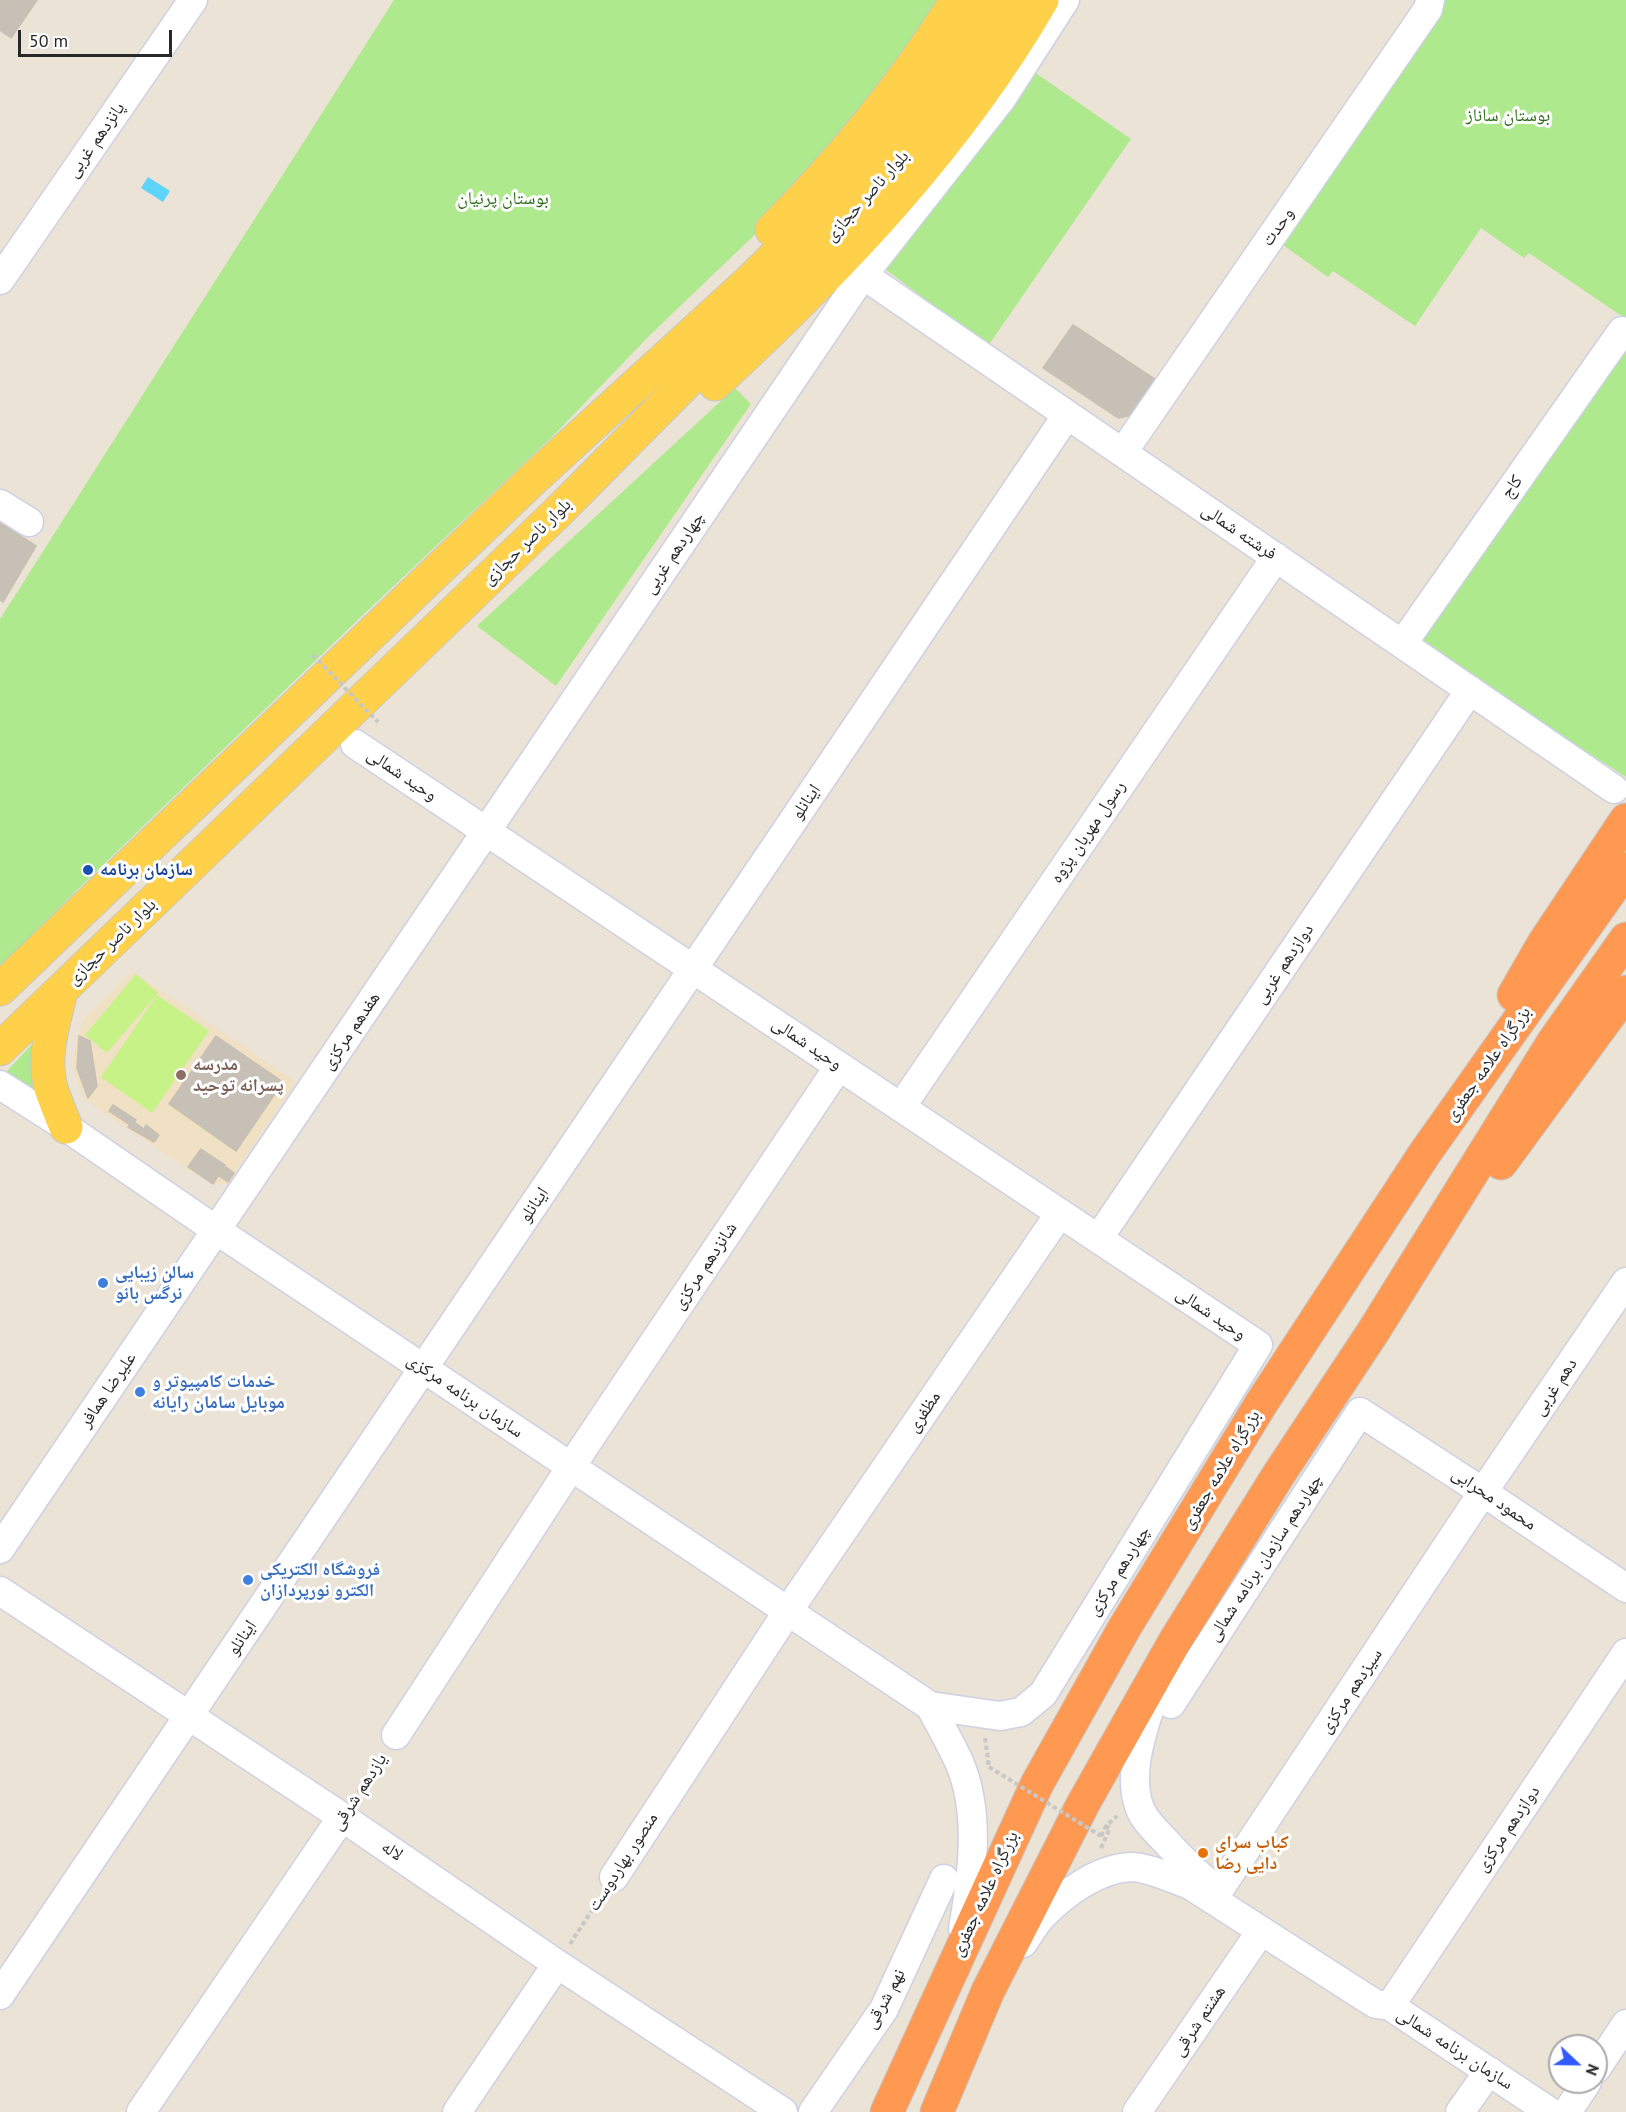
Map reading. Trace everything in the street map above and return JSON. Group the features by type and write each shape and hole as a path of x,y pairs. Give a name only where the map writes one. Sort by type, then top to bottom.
{"highway":[{"path":"1425,1153 1544,943 1626,820"},
{"name":"بزرگراه علامه جعفری","path":"887,2112 1036,1784 1125,1627 1261,1404 1425,1153 1626,869"},
{"path":"937,2112 988,1991 1083,1804 1176,1641 1280,1474 1373,1332 1554,1041 1626,939"},
{"path":"1373,1332 1502,1162 1626,992"}],"main road":[{"path":"532,480 628,371 774,228 833,164 904,76 957,0"},
{"name":"بلوار ناصر حجازی","path":"0,988 532,480 751,280 852,180 931,81 985,0"},
{"name":"بلوار ناصر حجازی","path":"0,1049 560,510 868,199 951,94 1014,0"},
{"path":"560,510 694,404 762,341 851,252 958,126 1000,67 1042,0"},
{"path":"61,991 48,1047 48,1069 51,1088 66,1127"}],"street":[{"name":"پانزدهم غربی","path":"0,280 193,0"},
{"path":"863,275 1002,98 1065,0"},
{"name":"وحدت","path":"1123,452 1428,9 1430,0"},
{"name":"فرشته شمالی","path":"863,275 1614,789"},
{"name":"چهاردهم غربی","path":"486,831 863,275"},
{"name":"کاج","path":"1403,644 1622,331"},
{"name":"اینانلو","path":"0,1995 1067,415"},
{"path":"0,504 29,522"},
{"name":"رسول مهربان پژوه","path":"901,1107 1276,557"},
{"name":"دوازدهم غربی","path":"1098,1239 1470,690"},
{"name":"وحید شمالی","path":"355,744 1258,1345"},
{"name":"هفدهم مرکزی","path":"216,1230 486,831"},
{"name":"شانزدهم مرکزی","path":"571,1467 839,1066"},
{"name":"سازمان برنامه مرکزی","path":"0,1085 930,1706"},
{"name":"مظفری","path":"788,1611 1060,1213"},
{"name":"علیرضا همافر","path":"0,1549 216,1230"},
{"name":"دهم غربی","path":"1483,1492 1626,1282"},
{"name":"چهاردهم مرکزی","path":"930,1706 1000,1716 1021,1712 1043,1694 1258,1345"},
{"name":"محمود محرابی","path":"1360,1412 1626,1588"},
{"name":"چهاردهم سازمان برنامه شمالی","path":"1171,1704 1360,1412"},
{"name":"یازدهم شرقی","path":"396,1735 571,1467"},
{"name":"سیزدهم مرکزی","path":"1219,1890 1483,1492"},
{"name":"لاله","path":"0,1591 342,1817 557,1964 783,2112"},
{"name":"منصور بهاردوست","path":"614,1877 788,1611"},
{"path":"1176,1641 1144,1723 1135,1772 1137,1798 1144,1816 1196,1875 1383,1993 1390,2006"},
{"name":"دوازدهم مرکزی","path":"1390,2006 1626,1653"},
{"path":"930,1706 960,1765 971,1814 973,1847 970,1890 960,1949"},
{"name":"یازدهم شرقی","path":"141,2112 342,1817"},
{"path":"988,1991 1041,1917 1073,1889 1107,1872 1132,1867 1166,1875 1190,1885 1376,2004 1390,2006"},
{"name":"نهم شرقی","path":"813,2112 884,2009 944,1879"},
{"name":"هشتم شرقی","path":"1137,2112 1261,1931"},
{"path":"457,2112 557,1964"},
{"name":"سازمان برنامه شمالی","path":"1390,2006 1550,2112"},
{"path":"1608,2051 1626,2024"},
{"path":"1460,2112 1489,2071"},
{"path":"1567,2112 1579,2094"}],"path":[{"path":"313,655 378,722"},
{"name":"یازدهم شرقی","path":"342,1817 396,1735"},
{"path":"985,1737 989,1767 1101,1836 1106,1826"},
{"name":"منصور بهاردوست","path":"557,1964 614,1877"}],"shaded area":[{"name":"مدرسه پسرانه توحید","path":"132,971 296,1082 228,1183 212,1185 85,1100 73,1068 76,1038 84,1019"}],"green space":[{"name":"بوستان پرنیان","path":"394,0 948,0 768,222 649,336 553,436 78,889 0,968 0,619"},
{"name":"بوستان ساناز","path":"1438,0 1626,0 1626,319 1529,253 1524,258 1481,228 1415,326 1333,271 1328,277 1280,243"},
{"path":"1027,67 1131,139 988,346 877,263"},
{"path":"1626,345 1626,777 1412,640"},
{"path":"735,388 751,404 556,686 477,626"},
{"path":"136,974 158,993 107,1053 85,1035"},
{"path":"157,995 209,1031 152,1113 101,1077"},
{"path":"37,1039 45,1098 6,1072"}],"water":[{"path":"148,177 170,191 163,202 141,188"}],"building":[{"path":"0,0 37,0 11,38 0,30"},
{"path":"1073,325 1159,382 1134,415 1118,418 1043,368"},
{"path":"0,523 36,546 3,602 0,600"},
{"path":"79,1036 90,1041 97,1086 88,1098 77,1068"},
{"path":"216,1036 283,1082 236,1151 169,1104"},
{"path":"113,1105 136,1120 134,1122 144,1129 146,1125 159,1135 154,1142 128,1127 130,1125 109,1111"},
{"path":"201,1149 225,1165 213,1184 188,1167"},
{"path":"226,1167 234,1173 228,1182 219,1176"}],"place":[{"name":"سازمان برنامه","path":"88,870"},
{"name":"مدرسه پسرانه توحید","path":"181,1075"},
{"name":"سالن زیبایی نرگس بانو","path":"103,1283"},
{"name":"خدمات کامپیوتر و موبایل سامان رایانه","path":"140,1392"},
{"name":"فروشگاه الکتریکی الکترو نورپردازان","path":"248,1580"},
{"name":"کباب سرای دایی رضا","path":"1203,1853"}]}
